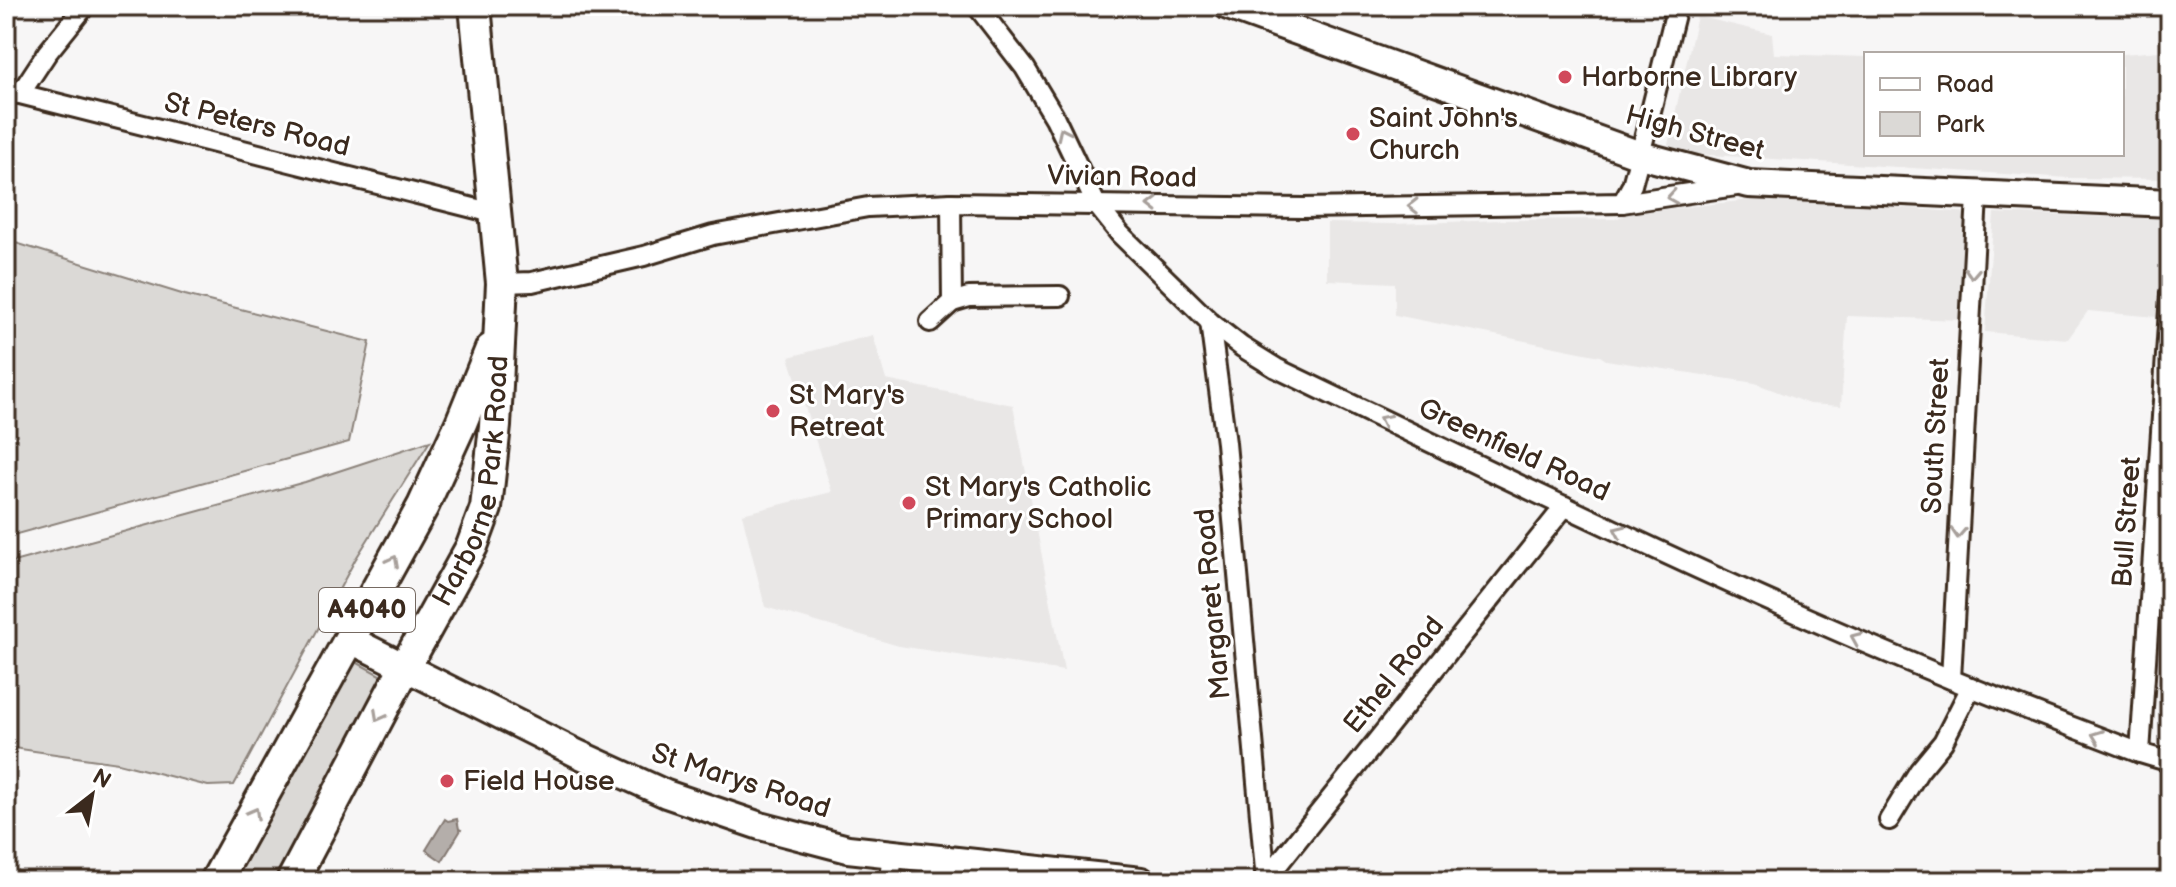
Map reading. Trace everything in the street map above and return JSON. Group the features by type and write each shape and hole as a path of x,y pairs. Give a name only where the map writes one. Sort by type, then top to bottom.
{"main road":[{"name":"Harborne Park Road","path":"292,881 472,546 486,508 495,426 502,283 475,6"},
{"name":"High Street","path":"1228,6 1640,155 1749,184 2170,203"},
{"name":"Harborne Park Road","path":"216,881 423,506 499,328"},
{"name":"St Marys Road","path":"351,640 576,753 666,794 760,826 848,849 1141,881"}],"street":[{"path":"13,93 85,6"},
{"name":"Greenfield Road","path":"977,6 1025,68 1055,118 1096,204 1135,250 1210,322 1242,347 1276,368 1565,506 1824,624 1971,687 2170,762"},
{"path":"1622,203 1632,185 1677,6"},
{"name":"St Peters Road","path":"13,93 495,211"},
{"name":"Vivian Road","path":"502,283 532,282 644,256 713,235 868,207 951,203 1303,208 1622,203 1749,184"},
{"name":"South Street","path":"1951,679 1977,196"},
{"path":"951,203 952,302"},
{"name":"Bull Street","path":"2140,753 2170,294"},
{"path":"930,322 952,302 969,297 1060,296"},
{"name":"Margaret Road","path":"1210,322 1226,443 1266,880"},
{"name":"Ethel Road","path":"1266,880 1565,506"},
{"path":"1889,820 1919,771 1943,742 1971,687"},
{"path":"889,881 894,854"}],"shaded area":[{"path":"1697,16 1772,34 1774,54 1864,57 1864,156 2124,156 2124,54 2160,51 2161,27 2170,27 2170,179 2068,178 1695,154 1668,145"},
{"path":"1768,198 1971,213 1962,320 1847,316 1841,406 1809,404 1755,383 1606,360 1600,356 1395,315 1395,283 1327,280 1327,223 1615,219 1629,213"},
{"path":"1994,213 2165,219 2157,317 2088,311 2068,339 1985,332"},
{"name":"St Mary's Catholic Primary School","path":"873,335 886,380 1013,405 1064,671 899,646 765,607 742,514 832,492 789,357"},
{"path":"445,819 457,819 461,830 442,861 426,850"}],"green space":[{"path":"6,240 185,295 370,342 349,442 6,537"},
{"path":"430,441 355,560 234,785 208,786 118,763 6,747 6,564 305,482"},
{"path":"356,662 389,680 281,881 230,881"}],"place":[{"name":"Harborne Library","path":"1565,77"},
{"name":"Saint John's Church","path":"1353,134"},
{"name":"St Mary's Retreat","path":"773,411"},
{"name":"St Mary's Catholic Primary School","path":"909,503"},
{"name":"Field House","path":"447,781"}]}
